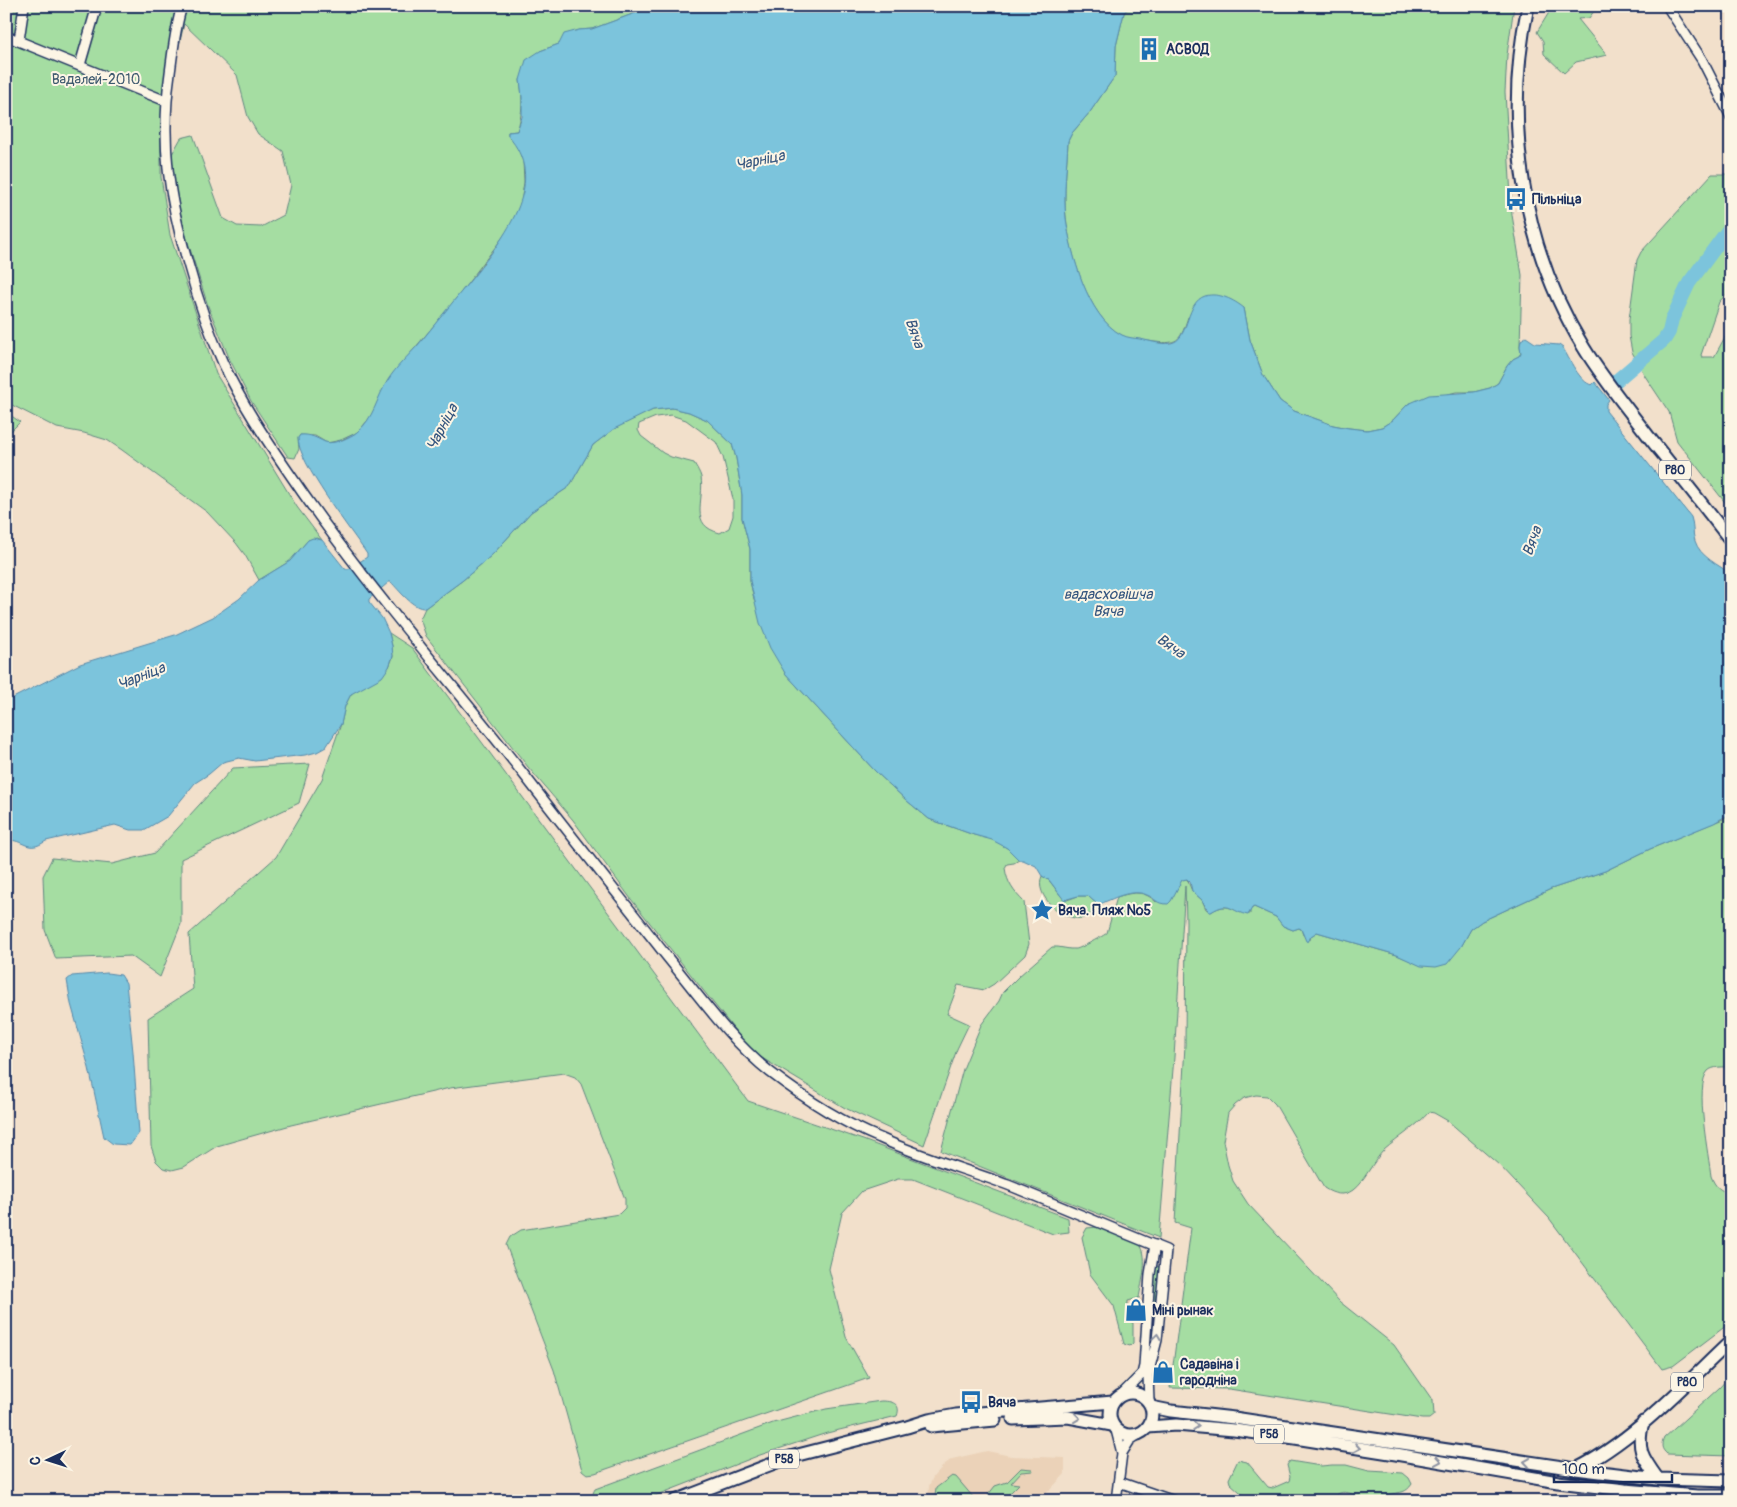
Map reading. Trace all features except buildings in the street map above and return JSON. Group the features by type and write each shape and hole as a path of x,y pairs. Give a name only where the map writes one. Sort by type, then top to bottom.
{"main road":[{"name":"Р80","path":"1528,6 1519,54 1517,81 1518,132 1521,170 1529,213 1546,268 1558,297 1584,348 1620,400 1731,541"},
{"name":"Р80","path":"1576,1469 1595,1460 1643,1422 1731,1341"},
{"name":"Р58","path":"675,1501 790,1457 929,1420 956,1415 1117,1398 1128,1392 1140,1394 1150,1404 1171,1411 1234,1418 1576,1469 1658,1479 1731,1481"},
{"path":"1114,1427 1109,1417 1110,1409 1117,1398"},
{"path":"1145,1430 1152,1418 1150,1404"},
{"name":"Р58","path":"907,1427 928,1427 1037,1417 1068,1417 1114,1427 1129,1435 1145,1430 1176,1425 1295,1438 1558,1482 1634,1491 1697,1496 1731,1496"},
{"path":"1643,1422 1639,1435 1641,1454 1658,1479"}],"street":[{"path":"19,40 24,6"},
{"path":"80,65 97,6"},
{"path":"182,6 175,35 166,101 166,159 178,233 195,288 227,371 256,425 308,501 349,558 697,994 742,1046 767,1069 808,1098 852,1125 881,1139 1005,1184 1166,1250 1157,1340 1148,1375 1150,1404"},
{"path":"1667,6 1702,60 1731,117"},
{"path":"6,36 166,101"},
{"path":"1117,1398 1142,1374 1144,1366 1150,1274 1155,1245"},
{"path":"1114,1427 1122,1453 1116,1501"},
{"path":"1122,1453 1130,1440 1145,1430"},
{"path":"1119,1482 1174,1501"}],"shaded area":[{"name":"Міні рынак","path":"1139,1298 1146,1299 1144,1324 1133,1323 1127,1319 1128,1301"},
{"path":"987,1451 1011,1456 1065,1458 1065,1474 1045,1495 1042,1501 928,1501 929,1486 933,1477 945,1464 952,1459"}],"green space":[{"name":"Вадалей-2010","path":"6,6 663,6 649,8 592,29 579,30 559,44 540,51 520,80 522,106 517,131 508,132 508,136 517,145 523,161 524,182 521,203 509,229 452,304 388,380 372,415 358,432 341,440 327,443 315,436 300,435 298,438 299,449 295,458 288,457 251,401 230,360 208,306 185,233 174,186 172,154 181,138 193,135 223,218 237,226 261,227 284,215 291,185 283,151 258,134 248,117 237,75 184,24 162,118 161,177 170,235 216,374 297,507 322,540 317,538 308,540 290,561 259,580 236,543 207,512 122,450 107,440 57,428 6,402"},
{"path":"1140,6 1514,6 1507,55 1505,92 1512,215 1522,275 1521,353 1507,366 1498,383 1490,388 1474,392 1456,392 1408,404 1393,420 1382,427 1367,430 1349,428 1333,425 1294,411 1280,401 1263,375 1250,340 1244,308 1188,317 1181,335 1175,341 1163,343 1129,338 1121,335 1109,326 1099,314 1082,282 1068,232 1065,189 1068,141 1115,76 1116,46 1124,13 1126,10"},
{"path":"1553,6 1597,7 1589,18 1578,19 1607,55 1576,62 1564,73 1544,54 1543,41 1537,32"},
{"path":"1712,174 1731,174 1731,289 1719,302 1701,355 1702,357 1714,357 1731,326 1731,510 1677,441 1669,412 1645,376 1632,352 1629,336 1629,319 1637,260 1641,252"},
{"path":"672,408 689,412 707,420 732,444 742,495 742,518 750,549 750,581 754,599 785,673 875,771 929,819 974,835 992,839 1007,848 1019,860 1007,864 1005,868 1007,878 1012,887 1024,902 1029,944 1025,955 994,984 984,990 958,985 947,1014 969,1024 957,1049 924,1145 845,1108 752,1052 631,899 573,820 528,767 426,636 420,619 425,608 463,580 493,554 531,512 569,487 593,445 614,429 653,410","holes":["671,415 686,420 716,442 723,457 733,499 733,516 729,528 720,533 710,529 701,518 701,477 694,463 663,453 641,436 638,430 639,424 656,417"]},
{"path":"6,412 20,422 6,436"},
{"path":"389,633 412,648 748,1101 863,1140 1068,1218 1069,1232 1053,1234 913,1179 898,1179 862,1191 842,1213 829,1269 846,1337 869,1378 595,1473 587,1474 582,1470 554,1370 506,1245 510,1237 521,1230 619,1214 625,1208 625,1199 581,1084 575,1077 564,1073 450,1088 291,1125 217,1146 184,1167 172,1170 163,1168 156,1161 151,1146 148,1018 193,989 189,934 276,857 322,779 341,724 345,706 351,694 389,667 393,657"},
{"path":"310,764 299,803 181,859 181,924 160,977 131,956 56,959 45,930 43,876 52,858 112,864 155,853 233,768"},
{"path":"1731,813 1731,1067 1710,1069 1708,1071 1704,1079 1702,1105 1711,1176 1718,1188 1731,1193 1731,1322 1673,1366 1662,1369 1549,1218 1499,1165 1448,1121 1429,1112 1384,1150 1357,1187 1350,1192 1339,1194 1324,1188 1275,1104 1267,1096 1256,1095 1244,1098 1228,1113 1223,1141 1233,1181 1248,1204 1340,1302 1394,1345 1433,1401 1434,1415 1429,1419 1422,1419 1229,1389 1170,1388 1191,1228 1175,1223 1185,1045 1185,886 1174,1057 1159,1238 941,1151 963,1069 981,1025 999,1001 1003,992 1052,947 1076,949 1107,933 1117,897 1138,893 1147,895 1156,902 1182,880 1187,879 1192,891 1202,900 1206,909 1211,912 1227,907 1250,914 1250,910 1254,907 1276,917 1283,926 1293,930 1301,929 1303,935 1310,940 1311,936 1317,932 1397,955 1421,965 1461,947 1471,929 1482,921 1551,889 1605,871 1650,849 1723,819"},
{"path":"1042,876 1049,881 1063,898 1067,900 1078,896 1088,896 1098,905 1090,914 1083,918 1067,916 1059,912 1042,892 1040,884"},
{"path":"1097,1227 1134,1240 1144,1253 1144,1268 1139,1298 1128,1301 1127,1319 1133,1323 1133,1343 1130,1346 1124,1344 1114,1306 1090,1274 1082,1237 1087,1228"},
{"path":"1157,1266 1160,1267 1153,1337 1151,1302"},
{"path":"1731,1375 1731,1456 1667,1454 1662,1447 1664,1438"},
{"path":"881,1401 895,1404 898,1408 897,1416 827,1433 760,1455 642,1501 593,1500 595,1489 773,1423 826,1409"},
{"path":"1238,1460 1247,1462 1268,1487 1273,1488 1289,1481 1287,1465 1290,1461 1321,1466 1346,1465 1369,1471 1403,1473 1412,1484 1403,1492 1372,1501 1345,1492 1340,1493 1331,1501 1250,1501 1230,1483 1229,1479"},
{"path":"1021,1468 1032,1469 1033,1471 1021,1472 1011,1483 1019,1484 1002,1501 993,1501 988,1495 995,1486 1007,1482"},
{"path":"952,1476 956,1477 973,1497 970,1501 934,1501 936,1488"}],"water":[{"name":"вадасховішча Вяча","path":"663,6 698,9 706,6 1140,6 1126,10 1124,13 1116,46 1115,76 1068,141 1065,199 1068,232 1083,283 1099,314 1110,326 1124,336 1166,344 1179,339 1194,305 1199,299 1205,296 1216,295 1236,302 1244,308 1250,340 1263,375 1280,401 1294,411 1333,425 1367,430 1382,427 1393,420 1408,404 1429,395 1474,392 1490,388 1498,383 1507,366 1513,359 1519,356 1521,353 1521,340 1526,337 1535,343 1559,345 1563,348 1583,380 1592,385 1595,382 1609,400 1606,404 1606,411 1691,517 1697,547 1710,560 1731,574 1731,813 1714,823 1650,849 1605,871 1551,889 1482,921 1471,929 1461,947 1447,964 1436,967 1421,966 1397,955 1317,932 1311,936 1308,942 1301,929 1293,930 1283,926 1276,917 1254,907 1248,915 1227,907 1209,912 1202,900 1192,891 1190,882 1187,879 1182,880 1168,904 1158,902 1141,893 1122,895 1098,905 1088,896 1078,896 1064,900 1049,880 1042,876 1036,866 1019,860 1007,848 992,840 929,819 875,771 785,673 770,648 760,623 750,581 750,549 742,518 742,495 732,444 707,420 689,412 672,408 653,410 614,429 593,445 569,487 531,512 493,554 463,580 425,608 411,602 391,582 369,599 369,602 382,618 389,633 393,656 389,667 382,677 351,694 345,706 341,724 326,747 305,755 255,761 239,758 223,762 195,783 168,816 144,830 130,830 115,825 46,841 34,846 6,840 6,704 11,699 80,664 175,635 213,617 239,599 259,580 290,561 308,540 313,538 322,540 345,569 349,569 367,557 367,554 315,479 300,449 298,438 300,435 307,435 329,443 351,436 363,427 391,375 418,345 501,240 519,206 524,188 524,170 519,153 508,136 508,132 517,131 522,117 520,80 526,60 540,51 559,44 564,34 592,29 649,8"},
{"path":"107,973 121,975 126,983 139,1133 130,1145 113,1144 104,1137 89,1068 71,1004 67,980 72,976"}],"waterway":[{"name":"Вяча","path":"1616,381 1664,340 1689,283 1731,226"}],"place":[{"name":"АСВОД","path":"1149,49"},
{"name":"Пільніца","path":"1516,199"},
{"name":"Вяча. Пляж №5","path":"1042,910"},
{"name":"Міні рынак","path":"1136,1310"},
{"name":"Садавіна і гародніна","path":"1163,1372"},
{"name":"Вяча","path":"971,1402"}],"water label":[{"name":"Чарніца","path":"760,160"},
{"name":"Чарніца","path":"442,427"},
{"name":"Чарніца","path":"141,676"}]}
